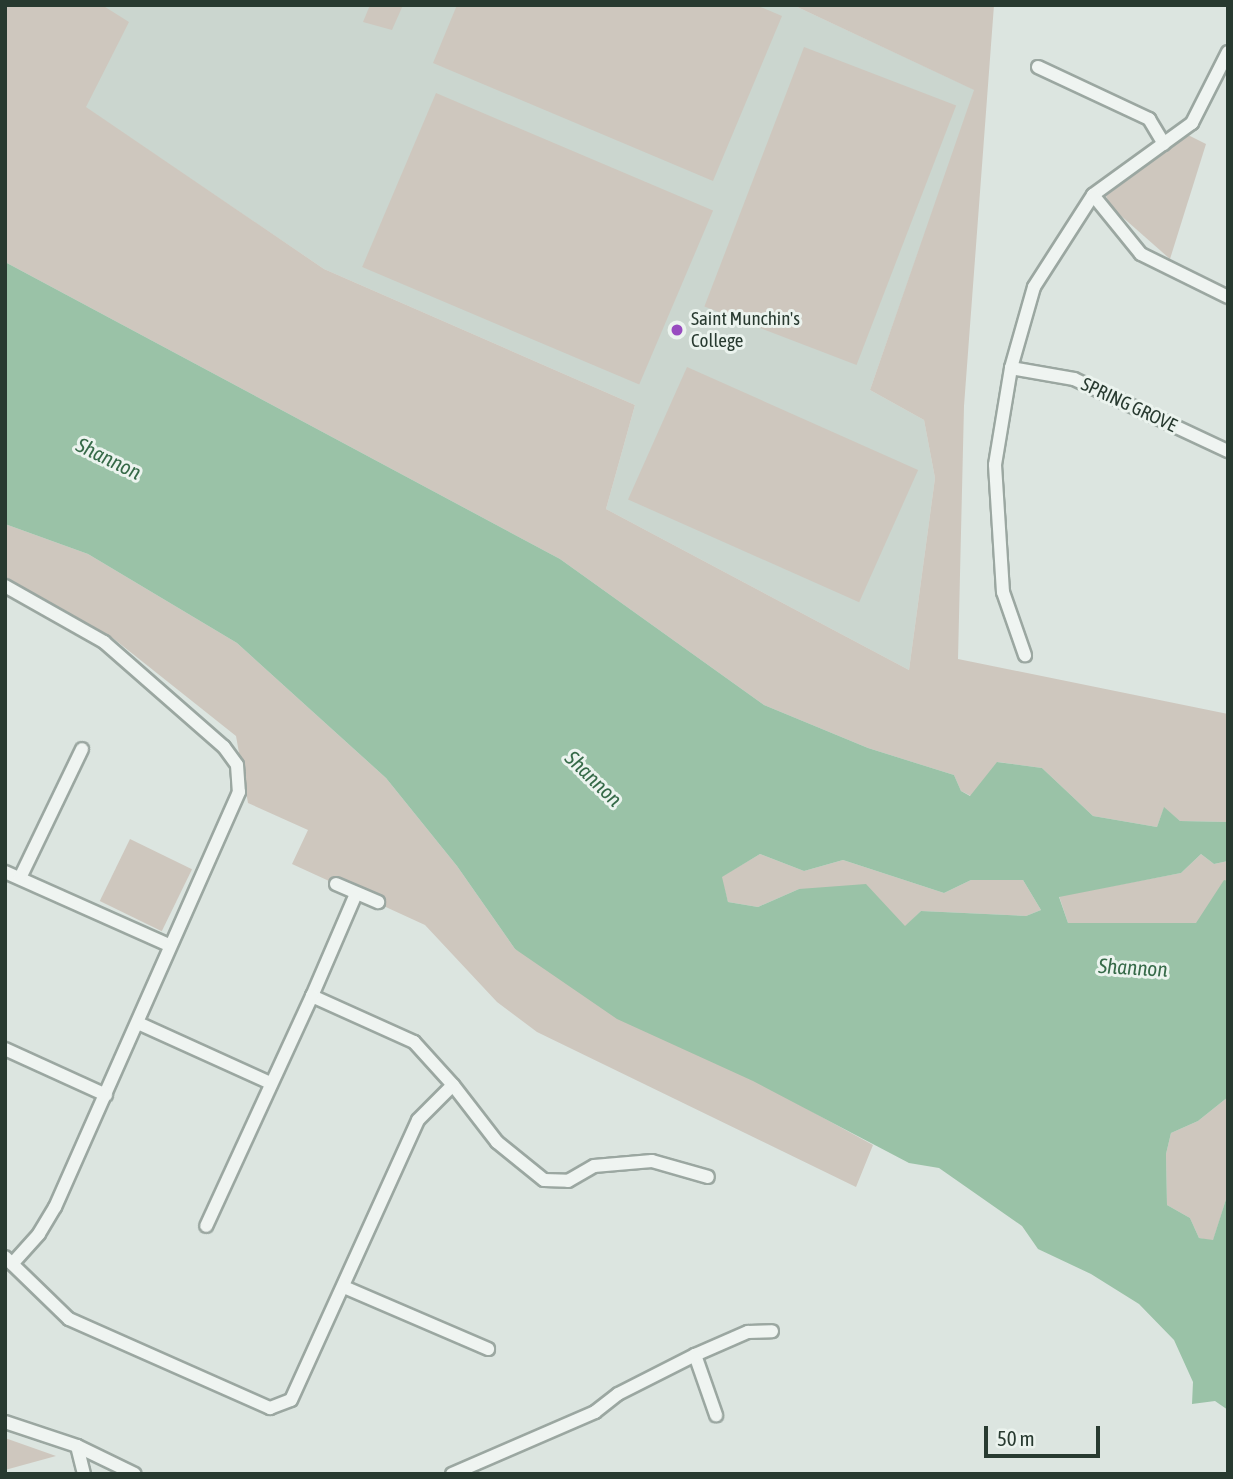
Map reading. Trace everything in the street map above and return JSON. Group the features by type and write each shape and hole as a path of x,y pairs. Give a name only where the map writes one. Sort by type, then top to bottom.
{"street":[{"path":"1025,656 1003,593 995,465 1011,368 1034,287 1093,195 1192,123 1228,52"},
{"path":"1038,67 1149,120 1164,144"},
{"path":"1093,195 1141,254 1228,297"},
{"name":"SPRING GROVE","path":"1011,368 1074,379 1228,451"},
{"path":"5,586 104,642 224,747 237,765 239,792 169,945 107,1095 55,1207 39,1234 8,1261 69,1319 270,1409 291,1400 418,1120 453,1085"},
{"path":"20,878 82,749"},
{"path":"5,872 169,945"},
{"path":"336,884 378,902"},
{"path":"206,1226 356,894"},
{"path":"312,996 414,1042 453,1085 497,1142 544,1180 568,1181 594,1166 652,1161 708,1177"},
{"path":"138,1023 270,1083"},
{"path":"5,1049 107,1095"},
{"path":"344,1287 488,1349"},
{"path":"452,1474 595,1412 618,1394 695,1355 748,1332 772,1331"},
{"path":"695,1355 716,1415"},
{"path":"5,1423 77,1446 135,1474"},
{"path":"77,1446 84,1474"}],"shaded area":[{"path":"5,5 102,5 129,22 86,107 324,269 635,405 606,509 909,670 935,478 924,420 870,390 974,90 793,5 994,5 964,406 958,659 1228,714 1228,822 1180,821 1164,808 1157,827 1093,816 1042,768 998,762 971,796 961,791 954,775 868,748 764,705 560,559 5,262"},
{"name":"Saint Munchin's College","path":"40,5 793,5 975,90 870,390 924,420 935,478 909,670 606,509 635,405 324,269 20,63"},
{"path":"370,5 403,5 392,30 363,22"},
{"path":"457,5 756,5 782,16 713,181 433,63"},
{"path":"804,47 956,105 857,365 704,307"},
{"path":"436,93 713,211 639,385 362,267"},
{"path":"1188,135 1206,144 1170,259 1111,207 1106,196"},
{"path":"687,367 918,470 859,602 628,499"},
{"path":"5,524 88,554 237,643 386,778 457,866 515,949 873,1145 856,1187 537,1032 497,1002 425,925 292,864 308,830 248,803 236,736 114,639 5,580"},
{"path":"130,839 192,869 162,931 100,901"},
{"path":"760,854 804,871 843,860 944,893 971,880 1023,880 1041,910 1026,916 921,911 905,927 799,889 758,907 728,902 721,877"},
{"path":"1201,854 1214,864 1228,861 1228,881 1197,923 1068,923 1059,896 1181,873"},
{"path":"1228,1097 1228,1193 1213,1241 1199,1238 1190,1218 1167,1205 1166,1154 1171,1133 1198,1121"},
{"path":"5,1438 56,1456 5,1470"}],"water":[{"name":"Shannon","path":"5,262 560,559 764,705 868,748 954,775 961,791 970,796 997,762 1042,768 1093,816 1157,827 1164,807 1180,821 1228,822 1228,861 1214,864 1201,854 1181,873 1059,897 1068,923 1196,923 1224,880 1228,881 1228,1097 1198,1121 1171,1133 1166,1154 1167,1205 1190,1218 1199,1238 1213,1240 1228,1193 1228,1410 1215,1401 1192,1404 1193,1382 1174,1340 1139,1304 1091,1274 1038,1249 1022,1226 939,1168 909,1163 753,1081 617,1019 515,949 457,866 386,778 237,643 88,554 5,524","holes":["760,854 804,871 843,860 944,893 971,880 1023,880 1041,910 1026,916 921,911 905,926 866,884 799,889 758,907 728,902 722,877"]}],"place":[{"name":"Saint Munchin's College","path":"677,330"}]}
